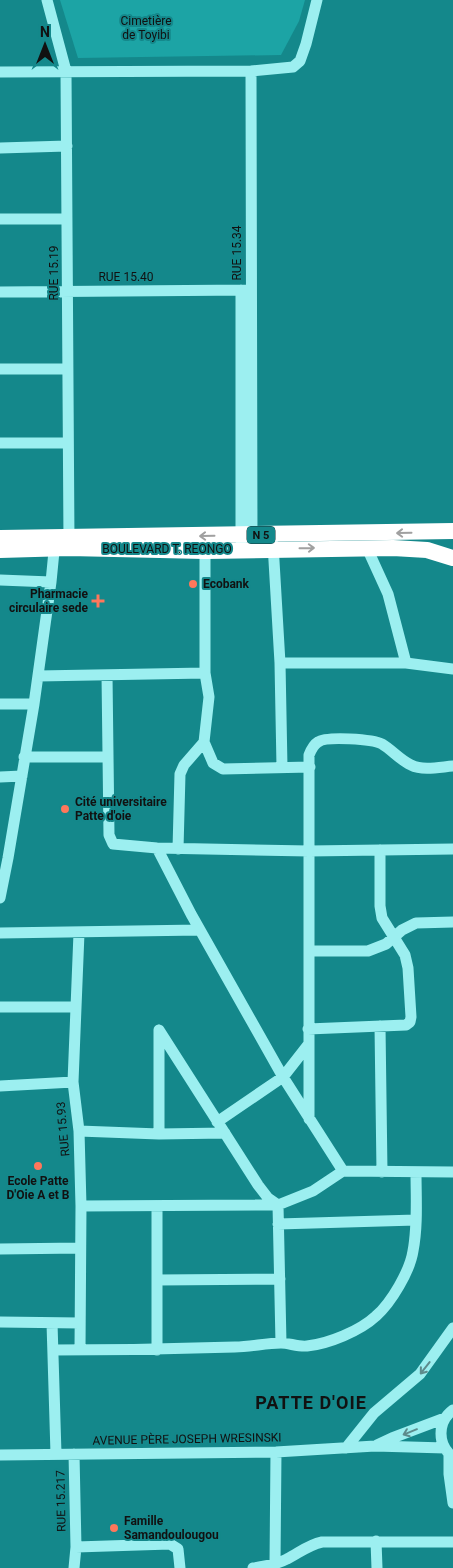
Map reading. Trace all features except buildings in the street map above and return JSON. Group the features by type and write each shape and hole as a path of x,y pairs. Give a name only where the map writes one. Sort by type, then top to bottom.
{"highway":[{"name":"N 5","path":"0,538 62,542 273,542 453,532"},
{"name":"BOULEVARD T. REONGO","path":"0,550 62,542 205,551 246,542"},
{"name":"N 5","path":"273,542 367,548 413,548 446,555"},
{"path":"446,555 453,563"}],"street":[{"name":"RUE 15.19","path":"0,898 34,704 51,582 62,542 68,443 66,71 47,0"},
{"path":"0,72 251,71 293,67 300,61 317,0"},
{"name":"RUE 15.34","path":"246,542 246,290 251,71"},
{"path":"0,148 67,146"},
{"path":"0,219 67,219"},
{"name":"RUE 15.40","path":"0,292 246,290"},
{"path":"0,370 68,369"},
{"path":"0,443 68,443"},
{"path":"273,542 280,663 282,767"},
{"path":"367,548 388,594 406,663"},
{"path":"205,551 205,673 210,697 204,742 213,763 224,769 310,767"},
{"path":"0,580 51,582"},
{"path":"280,663 406,663 453,669"},
{"path":"38,676 205,673"},
{"path":"107,675 110,839 113,844 178,849 309,851 453,849"},
{"path":"0,704 34,704"},
{"path":"309,1119 309,755 311,748 318,741 333,739 377,742 410,765 424,768 453,766"},
{"path":"178,849 180,774 184,764 204,742"},
{"path":"24,757 108,756"},
{"path":"0,777 22,776"},
{"path":"157,848 200,930 283,1077 343,1171"},
{"path":"308,1029 406,1025 410,1022 408,968 405,955 382,918 380,850"},
{"path":"309,950 368,950 386,944 402,930 416,923 453,922"},
{"path":"0,933 200,930"},
{"name":"RUE 15.93","path":"79,933 73,1082 79,1131 81,1206 80,1350"},
{"path":"0,1008 76,1007"},
{"path":"380,1026 382,1172"},
{"path":"159,1134 159,1030 258,1185 268,1198 278,1205"},
{"path":"217,1122 283,1077 308,1045"},
{"path":"0,1086 73,1082"},
{"path":"79,1131 159,1134 224,1133"},
{"path":"81,1206 278,1205 312,1191 343,1171 453,1172"},
{"path":"53,1350 157,1350 254,1346 280,1343 307,1346 326,1342 348,1333 376,1317 392,1297 406,1272 413,1254 416,1220 416,1172"},
{"path":"278,1205 280,1343"},
{"path":"157,1206 157,1350"},
{"path":"278,1224 416,1220"},
{"path":"0,1249 80,1248"},
{"path":"157,1280 280,1279"},
{"path":"0,1322 80,1323"},
{"path":"52,1323 56,1454"},
{"path":"346,1448 374,1413 420,1374 453,1328"},
{"path":"450,1412 441,1428 441,1439 449,1453 449,1474 453,1503"},
{"name":"AVENUE PÈRE JOSEPH WRESINSKI","path":"375,1446 450,1412"},
{"name":"AVENUE PÈRE JOSEPH WRESINSKI","path":"0,1455 276,1452 375,1446 449,1453"},
{"path":"275,1564 276,1452"},
{"name":"RUE 15.217","path":"74,1454 76,1547 74,1568"},
{"path":"376,1541 377,1568"},
{"path":"252,1568 275,1564 288,1559 311,1544 322,1542 453,1542"},
{"path":"76,1547 170,1544 178,1549 180,1568"}],"green space":[{"name":"Cimetière de Toyibi","path":"60,0 305,0 299,21 281,55 78,58"}],"place":[{"name":"Ecobank","path":"193,584"},
{"name":"Pharmacie circulaire sede","path":"98,601"},
{"name":"Cité universitaire Patte d'oie","path":"65,809"},
{"name":"Ecole Patte D'Oie A et B","path":"38,1166"},
{"name":"Famille Samandoulougou","path":"114,1528"}],"district":[{"name":"PATTE D'OIE","path":"311,1402"}]}
